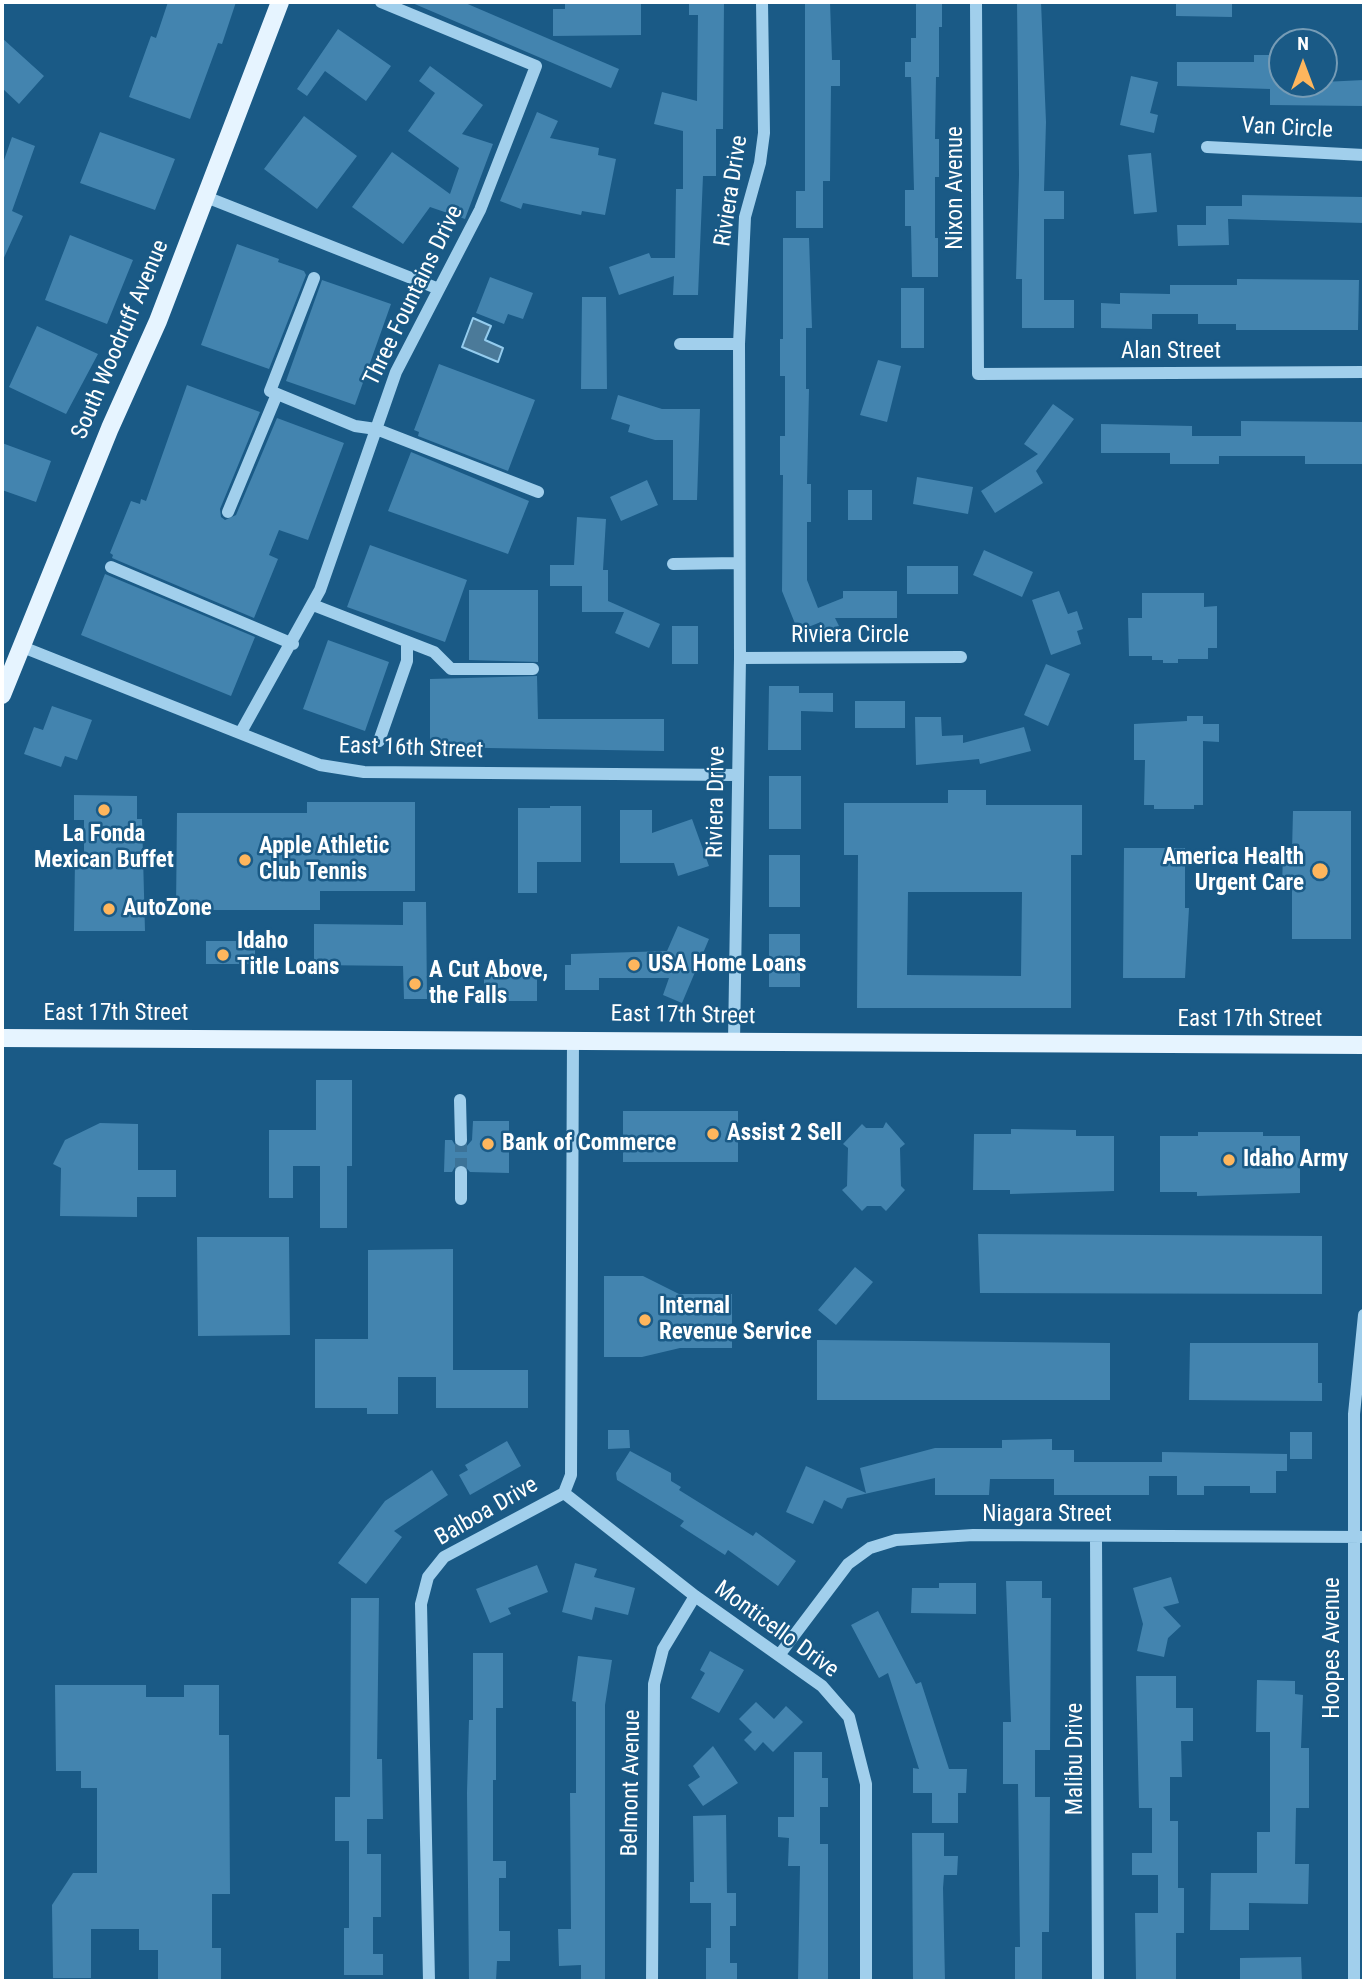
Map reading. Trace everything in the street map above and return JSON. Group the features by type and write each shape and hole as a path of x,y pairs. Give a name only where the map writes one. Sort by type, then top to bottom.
{"main road":[{"name":"South Woodruff Avenue","path":"2,695 20,646 158,321 280,2"},
{"name":"East 17th Street","path":"2,1038 1364,1045"}],"street":[{"name":"Three Fountains Drive","path":"242,732 313,605 342,532 396,372 480,210 536,66 381,2"},
{"name":"Riviera Drive","path":"734,1042 740,658 739,344 745,217 760,163 764,133 762,2"},
{"name":"Nixon Avenue","path":"976,2 978,374"},
{"name":"Van Circle","path":"1208,147 1364,155"},
{"path":"206,197 439,289"},
{"path":"314,278 270,391 355,426 376,429 538,492"},
{"path":"680,344 739,344"},
{"name":"Alan Street","path":"978,374 1364,372"},
{"path":"228,512 277,394"},
{"path":"674,564 738,563"},
{"path":"111,567 293,643"},
{"path":"313,605 433,652 452,669 533,669"},
{"path":"379,741 407,662 407,642"},
{"name":"East 16th Street","path":"20,646 213,725 242,732 320,765 364,772 738,775"},
{"name":"Riviera Circle","path":"740,658 961,657"},
{"name":"Balboa Drive","path":"429,1981 421,1618 423,1595 428,1577 444,1557 564,1493 571,1475 573,1040"},
{"path":"460,1100 461,1140"},
{"path":"461,1172 461,1199"},
{"name":"Hoopes Avenue","path":"1353,1981 1359,1537 1354,1414 1364,1315"},
{"name":"Monticello Drive","path":"564,1493 695,1596 822,1686 849,1717 858,1742 866,1784 866,1981"},
{"name":"Malibu Drive","path":"1096,1536 1098,1981"},
{"name":"Niagara Street","path":"780,1654 848,1564 870,1548 921,1537 1359,1537"},
{"name":"Belmont Avenue","path":"652,1981 654,1684 663,1649 695,1596"}],"water":[{"path":"473,318 491,326 485,340 503,348 498,362 462,347"}],"building":[{"path":"168,2 236,2 222,44 218,43 190,119 129,97 151,36 156,38"},
{"path":"410,2 463,2 619,69 611,88"},
{"path":"565,2 641,2 641,35 553,36 553,9 565,9"},
{"path":"689,2 724,2 723,129 716,129 716,176 703,176 698,295 673,295 674,276 619,295 609,267 649,253 651,258 675,258 676,189 683,189 683,131 654,124 662,92 697,101 698,15 689,15"},
{"path":"805,2 830,2 832,60 840,60 840,86 831,86 830,181 823,181 823,228 796,228 796,191 805,191"},
{"path":"916,2 942,2 939,77 936,77 935,139 939,139 939,177 935,177 938,277 912,277 911,226 905,226 905,190 914,190 911,77 905,77 905,62 911,62 911,38 916,38"},
{"path":"1017,2 1041,2 1046,122 1044,191 1064,191 1064,219 1044,219 1044,300 1074,300 1074,328 1022,328 1022,279 1016,279 1019,175"},
{"path":"1176,2 1232,2 1232,17 1176,16"},
{"path":"338,29 391,66 366,101 325,71 307,96 297,89"},
{"path":"2,38 44,76 19,104 2,88"},
{"path":"1254,55 1268,55 1268,89 1177,86 1177,62 1254,62"},
{"path":"430,66 483,105 462,134 493,144 465,219 430,207 403,244 352,207 392,152 450,194 459,168 408,131 435,93 419,81"},
{"path":"1131,76 1158,82 1150,113 1158,115 1154,133 1120,125"},
{"path":"1364,80 1364,106 1270,105 1270,98 1338,98 1338,81"},
{"path":"537,112 558,121 550,138 599,148 598,155 616,159 605,215 582,211 581,215 523,203 521,209 500,201"},
{"path":"304,116 357,156 317,209 264,169"},
{"path":"100,132 175,159 155,210 80,183"},
{"path":"12,137 35,146 12,211 23,216 2,262 2,166"},
{"path":"1151,153 1157,212 1134,214 1128,155"},
{"path":"1242,195 1364,197 1364,223 1228,219 1229,245 1178,246 1177,225 1206,225 1206,206 1242,206"},
{"path":"70,235 133,260 107,324 45,300"},
{"path":"783,238 809,238 812,328 806,328 806,389 809,389 807,484 811,484 811,522 807,522 807,580 818,608 843,598 843,591 897,591 897,618 835,618 839,626 825,632 821,622 798,631 782,591 783,475 780,475 780,436 785,436 785,376 780,376 780,339 783,339"},
{"path":"237,244 279,259 278,262 304,271 306,275 269,369 201,345"},
{"path":"490,277 533,293 523,319 508,314 504,324 476,313"},
{"path":"1237,279 1359,280 1358,330 1236,330 1236,324 1198,324 1198,314 1152,314 1152,329 1101,328 1101,303 1120,304 1120,293 1170,294 1170,285 1237,285"},
{"path":"322,280 391,304 355,405 286,381"},
{"path":"901,288 924,288 924,348 901,348"},
{"path":"582,297 606,297 607,389 581,389"},
{"path":"37,326 98,354 66,414 9,387"},
{"path":"878,360 901,366 887,422 860,415"},
{"path":"439,364 535,400 508,471 418,436 419,432 414,430"},
{"path":"187,385 260,412 220,509 221,517 225,520 236,515 277,418 344,443 308,540 279,530 269,555 278,559 254,618 112,558 110,553 131,501 140,504 141,499 146,501"},
{"path":"618,395 662,409 700,409 697,500 673,500 673,440 655,440 628,432 630,425 611,419"},
{"path":"1053,404 1074,419 1036,471 1043,483 995,513 981,491 1038,454 1024,444"},
{"path":"1241,421 1364,422 1364,464 1305,464 1305,456 1219,456 1219,464 1170,464 1170,453 1101,453 1101,424 1192,426 1192,436 1241,436"},
{"path":"2,443 51,461 36,502 2,490"},
{"path":"411,452 529,501 508,554 388,511"},
{"path":"917,477 973,487 968,514 913,504"},
{"path":"647,480 658,505 621,521 610,497"},
{"path":"848,490 872,490 872,520 848,520"},
{"path":"577,517 606,519 603,570 608,570 608,601 660,624 649,648 615,633 624,612 582,612 582,586 550,586 550,565 574,565"},
{"path":"370,545 467,580 445,642 347,607"},
{"path":"984,550 1033,572 1022,597 973,575"},
{"path":"907,566 958,566 958,594 907,594"},
{"path":"105,574 255,637 231,696 81,635"},
{"path":"469,590 538,590 538,662 469,660"},
{"path":"1059,591 1068,614 1077,611 1083,629 1077,631 1081,644 1051,655 1032,600"},
{"path":"1142,593 1204,593 1204,607 1217,606 1217,648 1208,648 1208,659 1178,659 1178,663 1163,663 1163,660 1152,660 1152,656 1129,656 1128,618 1142,618"},
{"path":"672,626 698,626 698,664 672,664"},
{"path":"328,640 389,662 365,731 303,709"},
{"path":"1046,664 1070,674 1048,726 1024,715"},
{"path":"537,676 538,719 664,719 664,751 430,747 430,679"},
{"path":"769,686 799,686 799,693 833,693 833,712 801,711 801,750 768,750"},
{"path":"855,701 905,701 905,728 855,728"},
{"path":"52,706 92,720 77,760 65,756 61,767 24,754 34,727 43,730"},
{"path":"1187,716 1203,716 1203,724 1219,724 1219,742 1203,741 1203,805 1194,805 1194,809 1154,809 1154,805 1144,805 1145,760 1134,760 1134,724 1187,721"},
{"path":"915,717 941,717 942,736 963,735 963,743 1024,727 1031,751 980,764 979,759 916,765"},
{"path":"769,776 801,776 801,829 769,829"},
{"path":"948,790 986,790 986,805 1082,805 1082,855 1071,855 1071,1008 857,1008 858,855 844,855 844,803 948,803","holes":["908,892 1022,892 1021,976 907,975"]},
{"path":"74,795 137,796 137,819 142,819 145,931 74,931 75,859 84,859 84,820 74,820"},
{"path":"307,802 415,802 415,891 320,891 320,910 176,910 177,813 307,813"},
{"path":"581,806 581,862 537,862 537,893 518,893 518,808"},
{"path":"620,810 652,810 652,833 692,819 709,866 678,876 674,863 620,863"},
{"path":"1293,811 1351,811 1351,939 1292,939 1292,890 1282,890 1283,851 1292,851"},
{"path":"1124,848 1185,848 1185,908 1189,908 1185,978 1123,978"},
{"path":"769,855 800,855 800,907 769,907"},
{"path":"403,902 426,902 427,999 404,999 403,966 314,965 314,924 403,925"},
{"path":"678,926 709,939 682,1003 663,995 669,978 599,978 599,990 565,990 565,965 571,965 571,954 667,951"},
{"path":"769,934 800,934 800,987 769,987"},
{"path":"206,941 255,941 255,964 206,964"},
{"path":"484,974 537,974 537,1001 484,1001"},
{"path":"316,1080 352,1080 352,1166 347,1166 347,1228 320,1228 320,1166 293,1166 293,1198 269,1198 269,1130 316,1130"},
{"path":"623,1111 738,1111 738,1162 623,1162"},
{"path":"473,1121 509,1121 509,1173 470,1172 462,1163 456,1165 452,1172 444,1172 445,1140 452,1140 457,1148 466,1147 472,1140"},
{"path":"886,1122 905,1144 900,1148 901,1186 905,1190 886,1211 881,1206 867,1206 862,1211 842,1190 847,1186 848,1148 843,1144 862,1124 866,1128 883,1128"},
{"path":"100,1123 138,1124 138,1170 176,1170 176,1197 137,1197 137,1217 60,1216 61,1168 53,1164 65,1140"},
{"path":"1011,1129 1076,1130 1076,1136 1114,1136 1114,1191 1010,1194 1010,1190 973,1190 974,1134 1011,1134"},
{"path":"1198,1132 1263,1132 1263,1136 1300,1136 1300,1193 1197,1196 1197,1192 1160,1192 1160,1136 1198,1136"},
{"path":"978,1234 1322,1236 1322,1294 980,1293"},
{"path":"197,1237 289,1237 290,1335 198,1336"},
{"path":"453,1249 453,1370 528,1370 528,1408 436,1408 436,1377 398,1377 398,1414 367,1414 367,1408 315,1408 315,1339 368,1339 368,1250"},
{"path":"855,1267 873,1282 836,1325 818,1310"},
{"path":"604,1276 643,1276 679,1294 732,1294 732,1348 680,1348 642,1357 604,1357"},
{"path":"817,1340 1110,1343 1110,1400 817,1400"},
{"path":"1190,1343 1318,1343 1318,1383 1322,1383 1322,1401 1189,1400"},
{"path":"608,1430 629,1430 630,1448 608,1449"},
{"path":"1290,1432 1312,1432 1312,1459 1290,1459"},
{"path":"1052,1439 1052,1450 1074,1450 1074,1462 1162,1462 1162,1452 1287,1454 1287,1471 1276,1471 1276,1493 1250,1493 1250,1486 1204,1486 1204,1495 1177,1495 1177,1476 1149,1476 1149,1495 1054,1495 1054,1479 990,1479 989,1495 935,1495 935,1478 847,1498 842,1509 824,1500 813,1524 786,1512 806,1466 866,1493 860,1468 935,1448 1002,1448 1002,1440"},
{"path":"507,1441 521,1466 470,1495 459,1475 468,1470 465,1465"},
{"path":"630,1451 671,1473 671,1481 681,1487 679,1490 753,1536 756,1532 796,1561 778,1586 728,1550 725,1555 680,1526 684,1521 617,1480 616,1473"},
{"path":"432,1470 448,1495 394,1531 402,1537 366,1584 338,1563 385,1501"},
{"path":"575,1563 597,1569 594,1577 635,1588 628,1615 595,1607 592,1620 562,1612"},
{"path":"537,1565 548,1592 508,1608 511,1614 490,1623 476,1589"},
{"path":"1171,1577 1179,1603 1163,1607 1181,1626 1168,1638 1164,1657 1137,1651 1143,1624 1133,1588"},
{"path":"1006,1581 1042,1581 1042,1598 1051,1598 1050,1750 1035,1750 1035,1797 1050,1797 1049,1932 1042,1932 1042,1981 1015,1981 1015,1947 1020,1947 1018,1784 1003,1784 1003,1722 1011,1722"},
{"path":"939,1583 976,1583 976,1614 911,1613 912,1588 939,1588"},
{"path":"351,1598 379,1598 377,1759 382,1759 383,1819 367,1819 367,1854 381,1854 381,1917 373,1917 373,1954 383,1954 383,1975 344,1975 344,1928 349,1928 349,1841 335,1841 335,1797 350,1797"},
{"path":"878,1611 916,1684 921,1682 949,1769 967,1769 966,1793 958,1793 958,1823 932,1823 932,1793 913,1793 913,1768 919,1769 888,1673 879,1678 851,1625"},
{"path":"710,1651 744,1670 719,1713 691,1698 705,1673 700,1670"},
{"path":"473,1653 503,1653 503,1708 496,1708 493,1861 506,1861 506,1878 499,1878 499,1931 510,1931 510,1961 497,1961 496,1981 469,1981 467,1793 469,1720 473,1720"},
{"path":"578,1656 612,1660 605,1705 605,1981 581,1981 581,1965 559,1966 558,1929 571,1929 570,1793 576,1793 576,1702 572,1701"},
{"path":"1136,1676 1176,1676 1176,1708 1193,1708 1193,1741 1181,1741 1182,1777 1170,1777 1170,1821 1178,1821 1178,1888 1184,1888 1184,1933 1176,1933 1176,1981 1136,1979 1135,1913 1158,1913 1158,1875 1132,1875 1132,1853 1152,1853 1152,1808 1139,1808"},
{"path":"1257,1680 1295,1681 1295,1694 1303,1695 1301,1748 1309,1748 1309,1808 1296,1808 1295,1864 1309,1864 1308,1904 1249,1903 1249,1930 1210,1930 1211,1873 1257,1873 1257,1832 1270,1832 1270,1732 1256,1732"},
{"path":"55,1685 146,1685 146,1697 184,1697 184,1685 219,1685 219,1735 229,1735 230,1894 212,1894 212,1948 221,1948 221,1981 158,1981 158,1950 139,1950 139,1929 91,1929 91,1978 53,1978 52,1905 73,1873 97,1873 97,1788 81,1788 81,1771 56,1771"},
{"path":"756,1702 774,1719 786,1706 803,1722 773,1752 763,1742 755,1751 744,1740 752,1732 739,1719"},
{"path":"713,1746 738,1783 703,1806 688,1785 700,1777 693,1766"},
{"path":"794,1752 822,1752 822,1778 828,1778 828,1807 820,1807 820,1844 828,1844 828,1981 798,1981 800,1866 788,1866 789,1838 778,1837 778,1817 794,1817"},
{"path":"726,1815 727,1893 736,1893 736,1926 730,1926 730,1963 737,1963 737,1981 706,1981 706,1948 711,1948 711,1903 690,1903 690,1882 694,1882 693,1816"},
{"path":"912,1833 944,1833 944,1856 958,1856 957,1875 944,1875 945,1981 913,1981"},
{"path":"1301,1957 1302,1981 1240,1979 1240,1958"}],"tunnel":[{"path":"461,1140 461,1172"}],"place":[{"name":"La Fonda Mexican Buffet","path":"104,810"},
{"name":"Apple Athletic Club Tennis","path":"245,860"},
{"name":"America Health Urgent Care","path":"1320,871"},
{"name":"AutoZone","path":"109,909"},
{"name":"Idaho Title Loans","path":"223,955"},
{"name":"USA Home Loans","path":"634,965"},
{"name":"A Cut Above, the Falls","path":"415,984"},
{"name":"Assist 2 Sell","path":"713,1134"},
{"name":"Bank of Commerce","path":"488,1144"},
{"name":"Idaho Army","path":"1229,1160"},
{"name":"Internal Revenue Service","path":"645,1320"}]}
